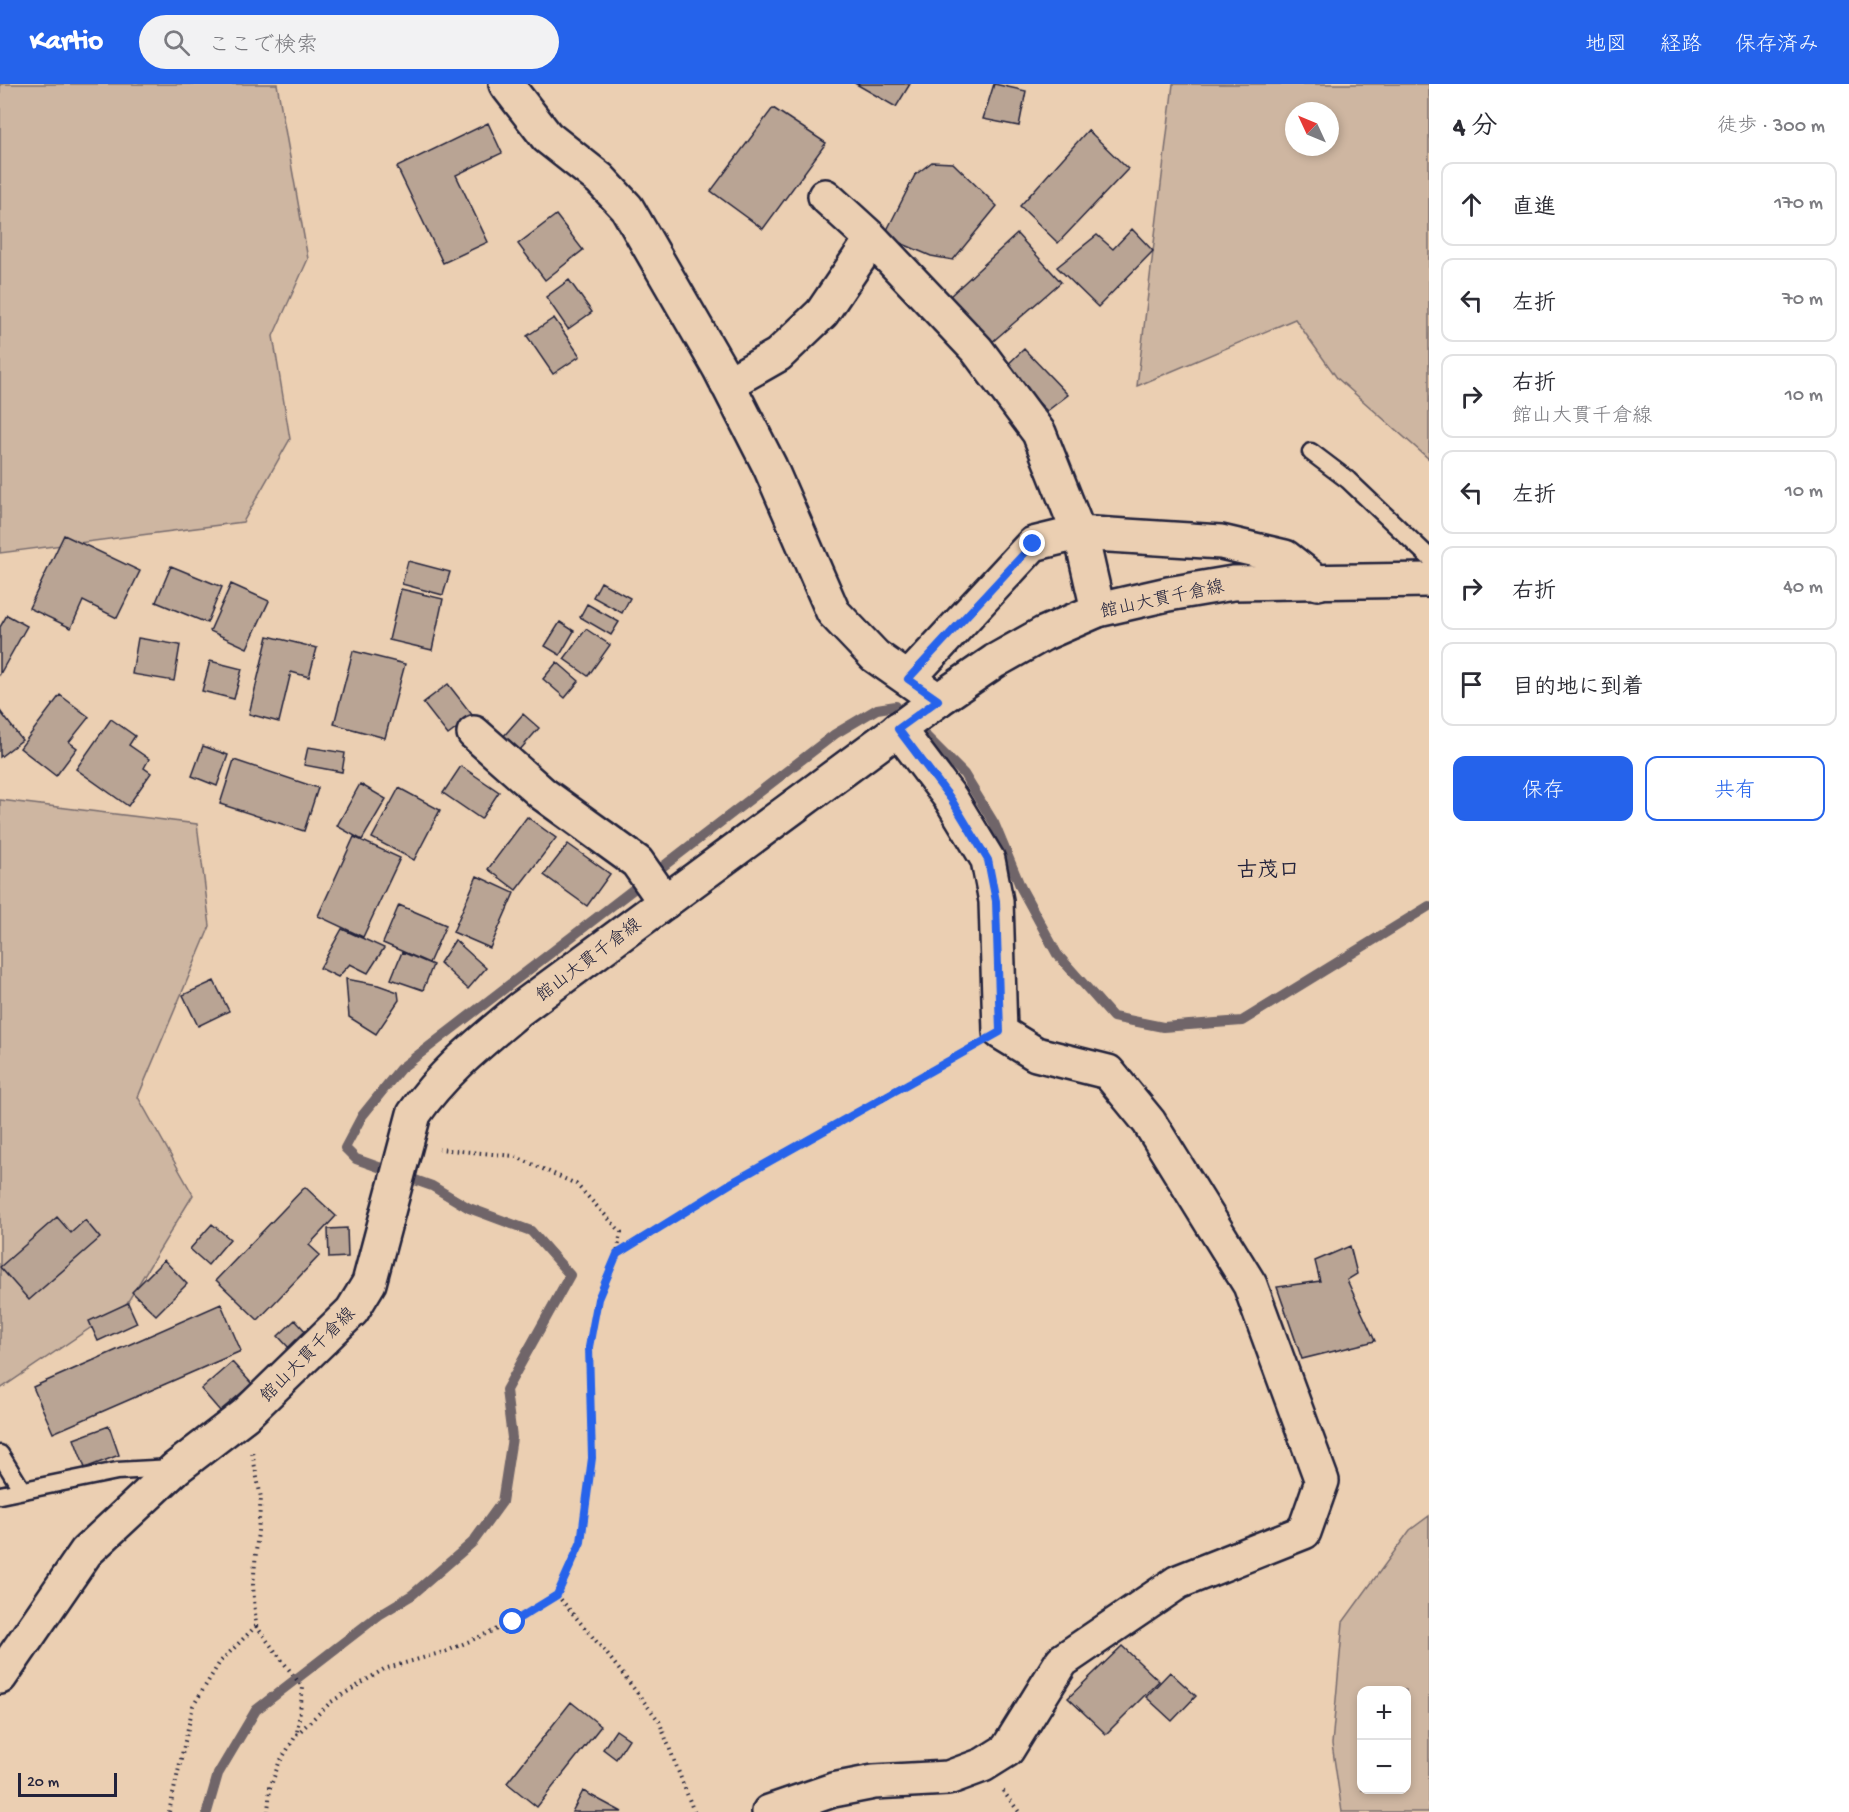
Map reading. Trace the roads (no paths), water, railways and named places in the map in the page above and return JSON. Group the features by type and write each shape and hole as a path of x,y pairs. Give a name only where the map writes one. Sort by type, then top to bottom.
{"street":[{"path":"506,84 547,137 600,179 627,208 728,384 770,467 833,612 875,656 938,700"},
{"path":"825,196 872,239 977,350 1039,433 1078,533 1098,610"},
{"path":"728,384 778,355 822,313 872,239"},
{"path":"908,679 1033,544 1078,533 1221,542 1285,556 1318,583"},
{"name":"館山大貫千倉線","path":"0,1677 86,1552 176,1468 245,1415 352,1311 369,1283 414,1114 430,1091 464,1056 520,1009 938,700 995,661 1043,634 1098,610 1168,594 1233,583 1429,580"},
{"path":"770,1812 833,1790 874,1782 948,1778 983,1765 1007,1750 1062,1661 1178,1582 1304,1532 1322,1481 1250,1285 1149,1122 1108,1072 1036,1054 1000,1032 996,901 988,860 951,799 898,729"},
{"path":"474,733 543,794 638,862 665,902"}],"lane":[{"path":"1311,452 1348,480 1429,557"},
{"path":"0,1454 22,1490"},
{"path":"0,1495 117,1471 176,1468"}],"waterway":[{"path":"207,1812 218,1774 256,1710 379,1615 412,1595 473,1542 502,1502 512,1438 506,1390 570,1275 531,1231 469,1208 432,1186 356,1159 345,1148 362,1116 400,1069 835,734 877,709 896,706"},
{"path":"926,736 964,774 994,823 1021,888 1057,954 1113,1017 1163,1027 1242,1021 1429,906"}],"district":[{"name":"古茂口","path":"1268,869"}]}
